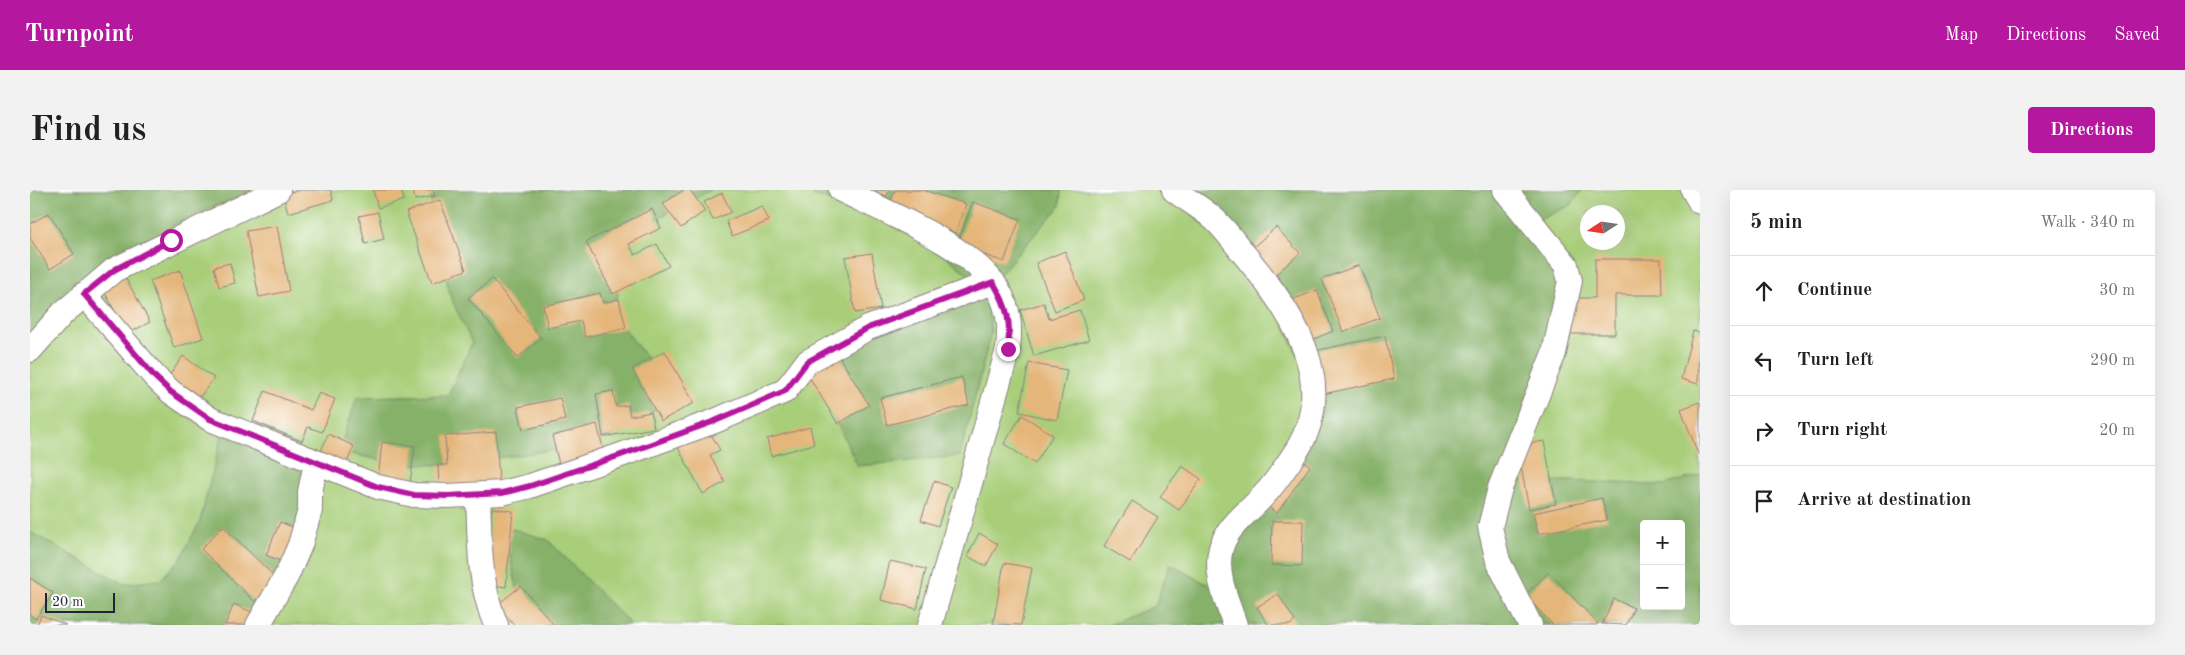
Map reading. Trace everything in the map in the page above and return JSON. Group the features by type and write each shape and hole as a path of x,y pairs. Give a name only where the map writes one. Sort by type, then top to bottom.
{"street":[{"path":"30,350 63,313 114,270 278,190"},
{"path":"841,190 961,252 993,282 1007,310 1010,326 1008,349 930,625"},
{"path":"1174,190 1213,218 1269,284 1298,333 1311,368 1314,400 1307,431 1297,450 1265,494 1225,535 1220,551 1222,585 1235,625"},
{"path":"1505,190 1566,265 1570,281 1554,353 1500,488 1490,527 1498,561 1530,625"},
{"path":"1693,190 1700,202"},
{"path":"84,294 155,377 171,392 210,419 378,487 414,495 478,495 502,493 530,486 715,421 785,391 807,362 868,328 993,282"},
{"path":"258,625 287,575 300,544 310,510 310,492 316,463"},
{"path":"478,495 482,579 496,625"}],"green space":[{"path":"30,190 1700,190 1700,625 30,625"},
{"path":"30,190 256,190 185,218 105,270 30,342"},
{"path":"430,190 711,190 632,232 613,314 669,387 645,424 581,446 447,465 397,464 339,451 357,397 448,395 472,343 451,298 434,230"},
{"path":"811,190 1061,190 1060,206 986,290 991,333 960,456 858,466 808,364 974,280 941,252 860,209 812,195"},
{"path":"1169,190 1582,190 1571,205 1530,224 1565,290 1500,482 1572,481 1663,485 1700,475 1700,625 1108,625 1155,606 1170,564 1212,587 1224,533 1305,428 1311,385 1269,290"},
{"path":"222,435 307,467 310,482 261,625 30,625 30,532 124,584 160,580 181,558 200,521"},
{"path":"503,526 548,540 631,625 531,625 523,614"}],"building":[{"path":"299,190 331,190 333,200 288,213 283,194"},
{"path":"373,190 401,190 404,200 378,208"},
{"path":"413,190 433,190 435,196 415,200"},
{"path":"683,190 690,190 705,211 681,228 663,204"},
{"path":"868,190 889,190 887,196"},
{"path":"895,190 923,190 966,204 956,233 888,210"},
{"path":"722,193 731,212 713,220 704,202"},
{"path":"440,200 466,270 432,283 406,212"},
{"path":"973,202 1020,219 1004,262 957,245"},
{"path":"762,206 769,221 732,236 726,221"},
{"path":"652,209 661,228 629,244 635,255 657,244 669,266 613,294 586,242"},
{"path":"378,212 384,239 365,244 359,216"},
{"path":"49,213 74,254 50,269 30,238 30,224"},
{"path":"277,226 289,291 259,297 246,231"},
{"path":"1276,227 1300,253 1274,276 1251,249"},
{"path":"1065,251 1084,300 1055,311 1036,263"},
{"path":"872,253 881,309 855,313 845,257"},
{"path":"1595,259 1661,259 1662,295 1615,295 1615,334 1570,334 1570,298 1595,298"},
{"path":"230,263 235,283 219,287 214,267"},
{"path":"1359,265 1380,318 1343,332 1322,279"},
{"path":"180,270 203,338 174,348 150,281"},
{"path":"125,277 150,322 127,334 103,289"},
{"path":"492,279 541,338 518,358 468,298"},
{"path":"1317,290 1333,331 1309,341 1292,300"},
{"path":"600,293 603,303 619,299 626,328 585,337 581,321 548,328 543,306"},
{"path":"1044,303 1049,319 1080,310 1089,340 1034,356 1020,310"},
{"path":"1693,331 1700,333 1698,384 1681,379"},
{"path":"1385,336 1394,379 1323,394 1314,351"},
{"path":"665,351 694,403 661,421 632,369"},
{"path":"837,353 869,405 838,424 806,372"},
{"path":"183,356 214,378 197,401 167,379"},
{"path":"1029,363 1067,370 1057,420 1019,412"},
{"path":"962,377 969,405 887,425 880,398"},
{"path":"265,391 311,410 319,393 335,399 322,432 308,427 302,441 253,421"},
{"path":"613,391 616,407 628,405 630,416 651,412 654,428 603,437 596,394"},
{"path":"560,398 565,420 523,430 518,407"},
{"path":"1700,402 1700,454 1698,454 1681,409"},
{"path":"1022,415 1053,435 1035,464 1004,444"},
{"path":"597,424 605,456 560,468 552,436"},
{"path":"707,427 720,450 710,455 725,482 703,494 676,444"},
{"path":"810,427 814,444 771,456 767,439"},
{"path":"496,432 499,483 439,488 438,465 447,465 445,436"},
{"path":"328,434 354,446 343,472 317,461"},
{"path":"1544,441 1556,504 1529,509 1517,446"},
{"path":"382,442 415,446 410,483 378,479"},
{"path":"1297,456 1310,466 1277,513 1264,504"},
{"path":"1182,466 1201,479 1179,510 1160,497"},
{"path":"934,481 951,487 938,526 921,520"},
{"path":"1602,498 1607,520 1538,534 1533,513"},
{"path":"1132,501 1158,517 1130,562 1104,546"},
{"path":"492,508 513,511 506,587 484,584"},
{"path":"1272,521 1303,521 1302,566 1271,565"},
{"path":"280,522 297,529 283,562 266,555"},
{"path":"223,526 277,579 255,602 201,549"},
{"path":"979,533 998,544 986,566 967,556"},
{"path":"890,561 926,569 917,609 881,600"},
{"path":"1004,563 1032,568 1021,625 993,624"},
{"path":"1549,572 1598,624 1553,625 1525,595"},
{"path":"30,578 53,593 36,619 30,615"},
{"path":"521,586 554,625 514,625 497,605"},
{"path":"1278,594 1295,621 1290,625 1268,625 1257,607"},
{"path":"1614,599 1634,608 1626,625 1602,624"},
{"path":"234,604 254,613 249,625 225,625"},
{"path":"41,615 66,625 37,625"}],"route":[{"path":"171,240 114,270 84,294 155,377 171,392 210,419 378,487 414,495 448,496 502,493 530,486 715,421 785,391 793,383 807,362 868,328 993,282 1007,310 1010,326 1008,349"}]}
